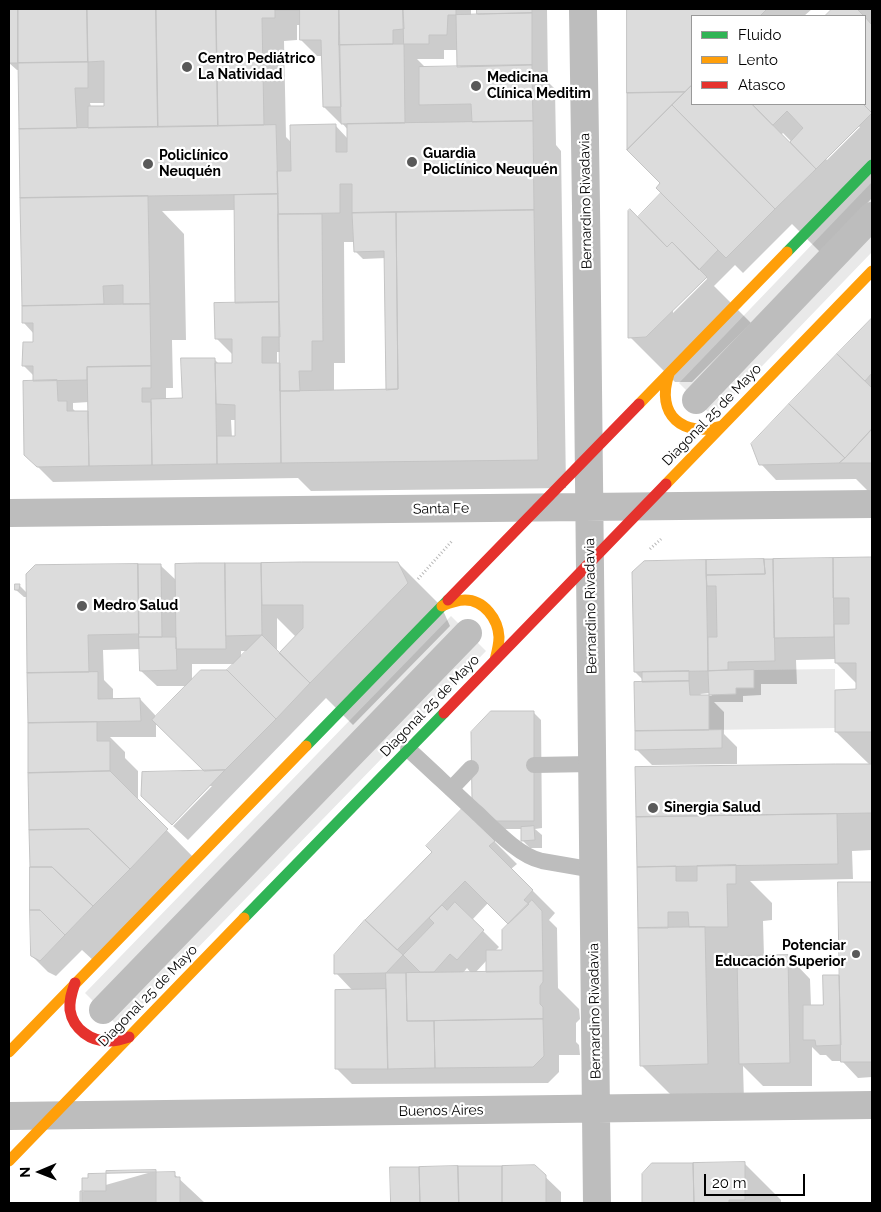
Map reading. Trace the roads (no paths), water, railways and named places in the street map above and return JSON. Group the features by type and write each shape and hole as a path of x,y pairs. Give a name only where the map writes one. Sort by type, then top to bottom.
{"main road":[{"path":"9,1052 872,165"},
{"name":"Diagonal 25 de Mayo","path":"9,1161 872,271"},
{"path":"669,374 666,382 665,403 670,414 678,422 689,428 700,430 722,426"},
{"path":"442,606 452,601 472,601 483,606 491,614 497,626 499,637 495,660"},
{"path":"75,983 69,1003 70,1014 75,1025 83,1033 95,1040 106,1042 129,1037"}],"street":[{"name":"Bernardino Rivadavia","path":"582,9 586,197 597,1203"},
{"path":"696,400 872,216"},
{"name":"Santa Fe","path":"9,513 872,504"},
{"path":"103,1010 468,633"},
{"name":"Buenos Aires","path":"9,1116 872,1105"}],"lane":[{"path":"408,749 495,831 531,858 594,870"},
{"path":"534,765 592,764"},
{"path":"451,790 471,768"}],"place":[{"name":"Centro Pediátrico La Natividad","path":"187,67"},
{"name":"Medicina Clínica Meditim","path":"476,86"},
{"name":"Guardia Policlínico Neuquén","path":"412,162"},
{"name":"Policlínico Neuquén","path":"148,164"},
{"name":"Medro Salud","path":"82,606"},
{"name":"Sinergia Salud","path":"653,808"},
{"name":"Potenciar Educación Superior","path":"856,954"}]}
